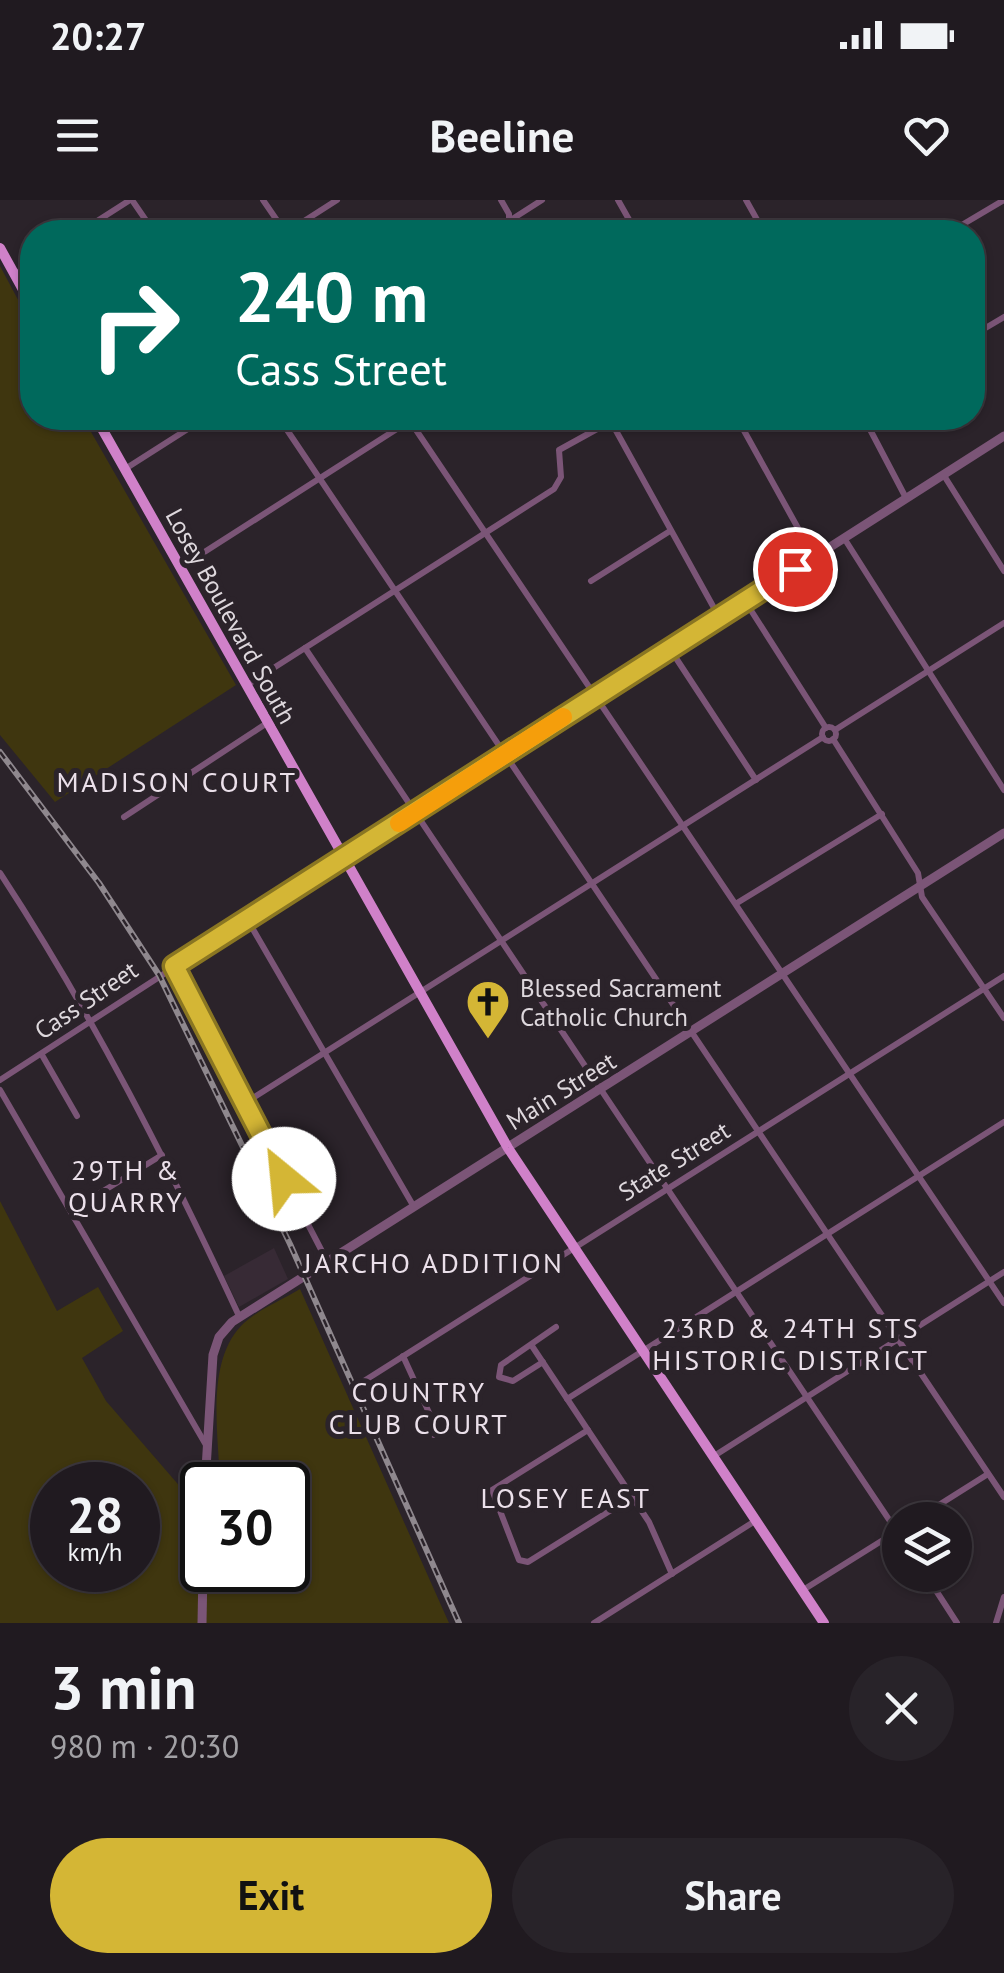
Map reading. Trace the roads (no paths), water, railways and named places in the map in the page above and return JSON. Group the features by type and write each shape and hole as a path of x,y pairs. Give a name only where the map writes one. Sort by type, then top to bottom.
{"main road":[{"path":"0,248 20,283"},
{"name":"Losey Boulevard South","path":"103,430 508,1148 803,1590 820,1622"}],"street":[{"path":"100,220 132,200"},
{"path":"305,220 337,200"},
{"path":"512,220 542,200"},
{"path":"970,220 1004,200"},
{"path":"15,274 20,271"},
{"path":"126,469 187,430"},
{"path":"286,430 1004,1497"},
{"path":"180,567 393,430"},
{"path":"419,430 1004,1304"},
{"path":"247,685 559,484 559,450 593,430"},
{"path":"618,430 720,618"},
{"path":"744,430 814,556"},
{"path":"870,430 906,498"},
{"name":"Cass Street","path":"1,1078 1004,436"},
{"path":"943,474 1004,571"},
{"path":"591,582 670,531"},
{"path":"844,538 1004,790"},
{"path":"746,601 918,872 922,897 1004,1018"},
{"path":"245,1104 756,780 830,729 1004,623"},
{"path":"304,648 882,1507"},
{"path":"670,649 756,780"},
{"path":"124,817 268,722"},
{"path":"823,737 833,740"},
{"path":"737,903 882,814"},
{"name":"Main Street","path":"239,1316 1004,833"},
{"path":"0,874 162,1154 239,1316 219,1336 213,1355 208,1462"},
{"path":"247,919 414,1207"},
{"path":"174,966 328,1262"},
{"name":"State Street","path":"364,1380 1004,976"},
{"path":"42,1054 77,1116"},
{"path":"0,1090 209,1451"},
{"path":"567,1399 1004,1122"},
{"path":"100,1194 162,1154"},
{"path":"712,1457 1004,1272"},
{"path":"543,1362 513,1381 499,1377 501,1365 556,1327"},
{"path":"532,1346 655,1532 672,1574"},
{"path":"404,1356 431,1417 434,1436"},
{"path":"588,1430 492,1490 522,1563 632,1497"},
{"path":"944,1502 988,1474"},
{"path":"594,1623 755,1521"},
{"path":"803,1590 882,1542"},
{"path":"202,1623 203,1592"},
{"path":"937,1592 957,1623"},
{"path":"996,1623 1004,1598"}],"railway":[{"path":"0,752 99,883 159,975 290,1244 459,1623"}],"place":[{"name":"Blessed Sacrament Catholic Church","path":"488,1040"}],"district":[{"name":"MADISON COURT","path":"177,782"},
{"name":"29TH & QUARRY","path":"126,1186"},
{"name":"JARCHO ADDITION","path":"434,1263"},
{"name":"23RD & 24TH STS HISTORIC DISTRICT","path":"791,1344"},
{"name":"COUNTRY CLUB COURT","path":"419,1408"},
{"name":"LOSEY EAST","path":"566,1498"}]}
